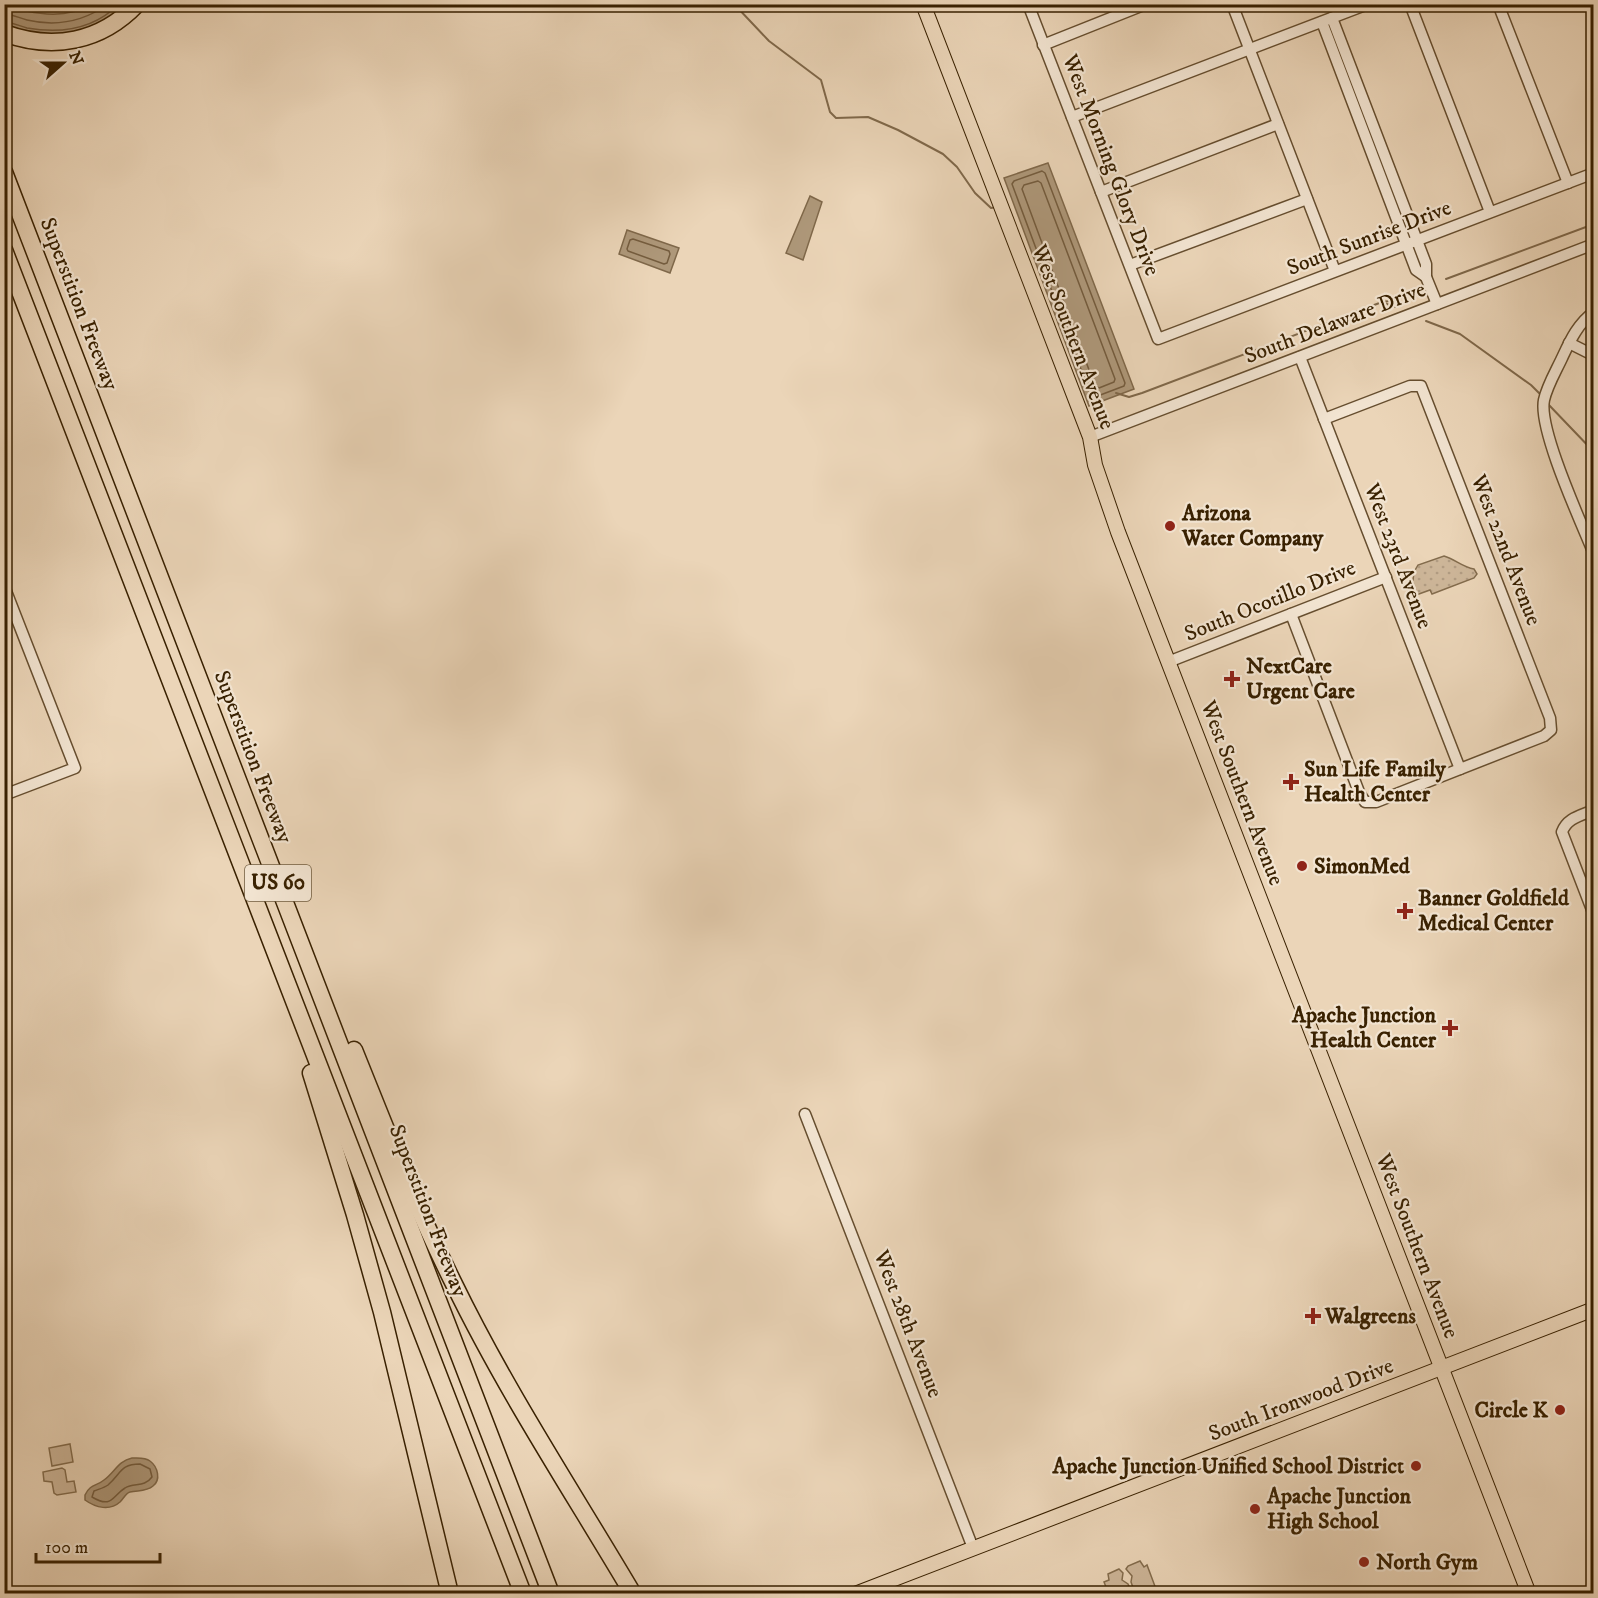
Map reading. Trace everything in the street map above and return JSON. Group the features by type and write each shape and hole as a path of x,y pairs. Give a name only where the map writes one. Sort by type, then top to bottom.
{"highway":[{"path":"4,33 48,43 80,39 111,26 136,4"},
{"name":"Superstition Freeway","path":"4,172 551,1593"},
{"name":"US 60","path":"4,250 523,1593"},
{"path":"268,858 315,956 418,1205 454,1284 529,1423 633,1593"},
{"path":"278,960 382,1312 450,1593"}],"main road":[{"name":"West Southern Avenue","path":"923,4 1090,437 1095,465 1106,500 1529,1593"},
{"name":"South Ironwood Drive","path":"855,1593 1593,1309"}],"street":[{"name":"West Morning Glory Drive","path":"1028,4 1158,339"},
{"path":"1043,45 1146,4"},
{"path":"1232,4 1335,271"},
{"path":"1072,117 1368,4"},
{"path":"1410,4 1490,212"},
{"path":"1498,4 1568,183"},
{"path":"1590,4 1593,14"},
{"path":"1327,20 1426,264 1426,277 1432,306"},
{"path":"1327,20 1416,270 1426,277"},
{"path":"1101,192 1278,124"},
{"name":"South Sunrise Drive","path":"1158,339 1593,173"},
{"path":"1130,265 1307,199"},
{"name":"South Delaware Drive","path":"1090,437 1593,244"},
{"path":"1593,312 1578,327 1569,342 1544,399 1549,438 1593,554"},
{"path":"1569,342 1593,355"},
{"name":"West 23rd Avenue","path":"1300,357 1461,769"},
{"name":"West 22nd Avenue","path":"1324,419 1410,386 1421,386 1550,718 1551,730 1544,736 1461,769"},
{"name":"South Ocotillo Drive","path":"1168,662 1386,577"},
{"path":"4,586 75,768 4,795"},
{"path":"1291,614 1359,792 1365,802 1376,802 1461,769"},
{"path":"1593,810 1570,819 1564,824 1562,832 1593,915"},
{"name":"West 28th Avenue","path":"805,1114 974,1548"}],"shaded area":[{"path":"1444,556 1474,569 1477,574 1474,578 1432,594 1430,590 1416,595 1413,589 1408,591 1406,585 1413,580 1418,565"},
{"path":"70,1444 73,1462 52,1466 49,1448"},
{"path":"62,1468 65,1470 67,1482 74,1481 76,1492 57,1495 54,1493 52,1482 44,1481 43,1472"},
{"path":"1140,1561 1144,1567 1147,1565 1156,1589 1145,1593 1135,1593 1131,1582 1132,1576 1126,1569"},
{"path":"1119,1569 1123,1573 1122,1580 1128,1584 1132,1593 1108,1592 1104,1582 1109,1580 1108,1574"}],"water":[{"path":"4,5 128,5 99,27 56,38 5,26"},
{"path":"1048,163 1134,389 1089,406 1004,178"},
{"path":"810,196 822,202 803,260 786,253"},
{"path":"627,230 679,248 670,273 619,254"},
{"path":"132,1458 146,1459 153,1464 158,1477 153,1486 129,1493 112,1507 98,1507 85,1500 89,1489 108,1477 120,1464"}],"waterway":[{"path":"734,4 769,41 821,80 830,112 836,118 868,117 943,154 957,167 975,193 991,208 997,207"},
{"path":"1446,279 1594,224"},
{"path":"1116,393 1129,397 1142,393 1382,302 1397,300 1412,292"},
{"path":"1384,303 1395,307"},
{"path":"1426,321 1460,334 1531,385 1541,395"},
{"path":"1548,404 1594,452"}],"place":[{"name":"Arizona Water Company","path":"1170,526"},
{"name":"NextCare Urgent Care","path":"1232,679"},
{"name":"Sun Life Family Health Center","path":"1291,782"},
{"name":"SimonMed","path":"1302,866"},
{"name":"Banner Goldfield Medical Center","path":"1405,911"},
{"name":"Apache Junction Health Center","path":"1450,1028"},
{"name":"Walgreens","path":"1313,1316"},
{"name":"Circle K","path":"1560,1410"},
{"name":"Apache Junction Unified School District","path":"1416,1466"},
{"name":"Apache Junction High School","path":"1255,1509"},
{"name":"North Gym","path":"1364,1562"}]}
